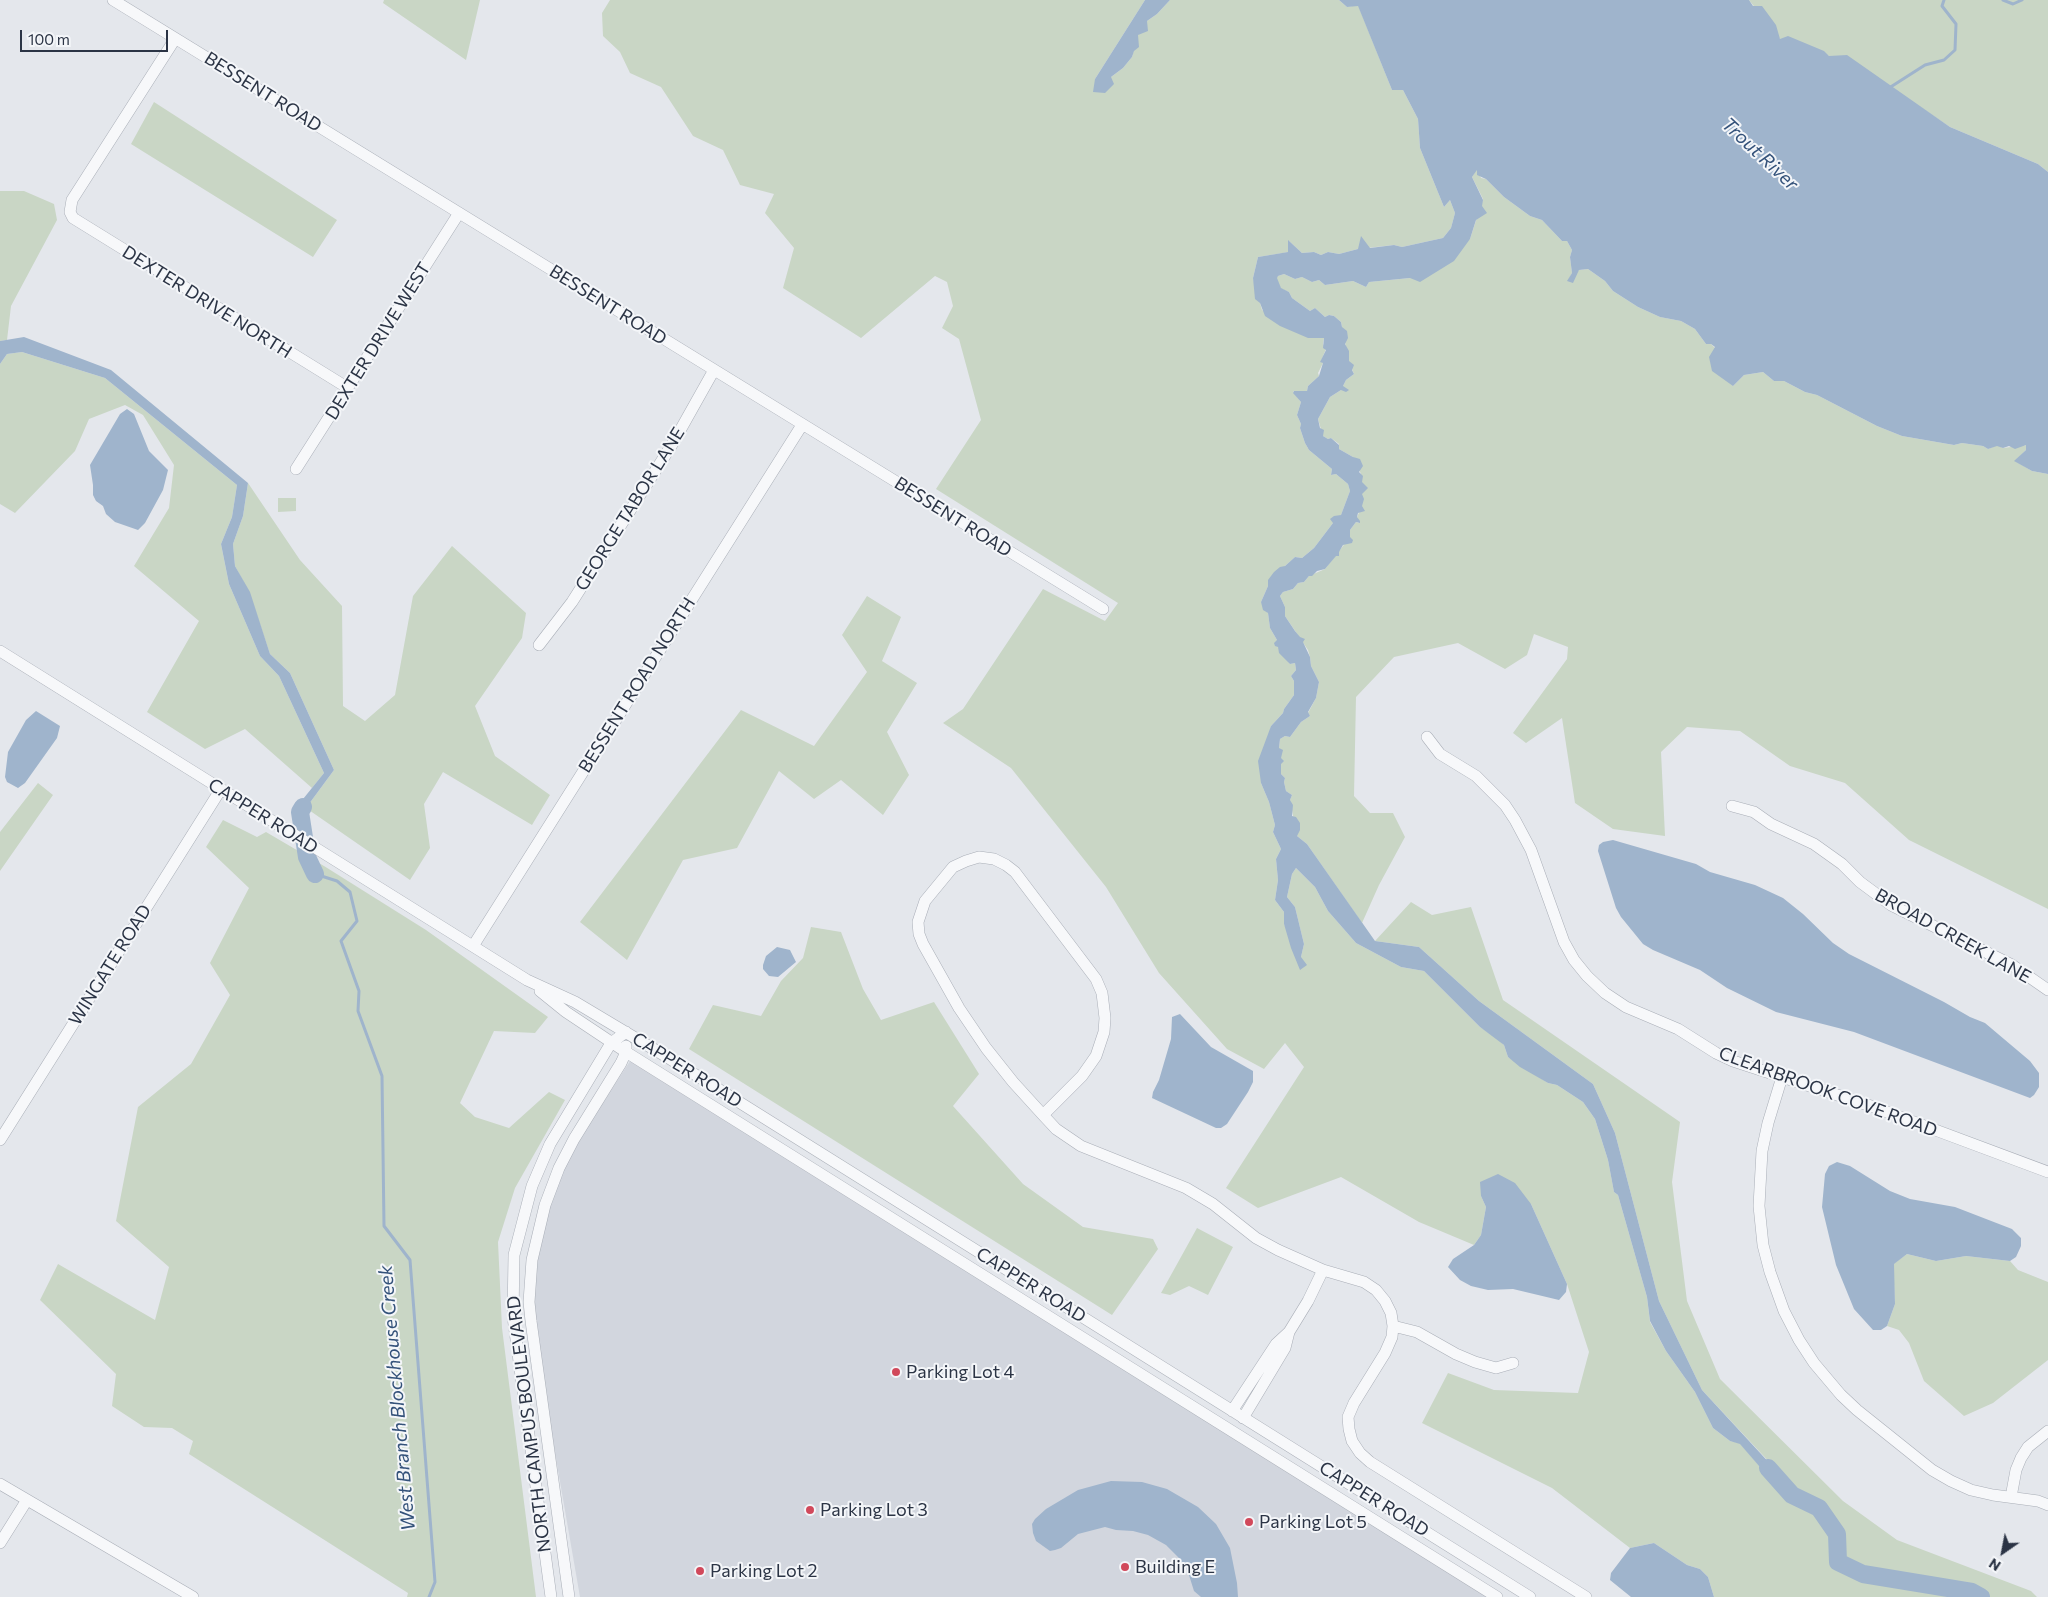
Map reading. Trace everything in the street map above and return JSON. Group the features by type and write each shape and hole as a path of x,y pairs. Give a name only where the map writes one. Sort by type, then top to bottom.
{"street":[{"name":"BESSENT ROAD","path":"113,0 1103,609"},
{"name":"DEXTER DRIVE NORTH","path":"175,39 72,200 70,212 77,222 348,388"},
{"name":"DEXTER DRIVE WEST","path":"296,469 459,213"},
{"name":"GEORGE TABOR LANE","path":"540,645 572,602 668,450 714,370"},
{"name":"BESSENT ROAD NORTH","path":"472,946 802,425"},
{"name":"CAPPER ROAD","path":"0,651 527,980 575,1002 626,1032 1530,1597"},
{"name":"CLEARBROOK COVE ROAD","path":"1427,737 1440,754 1476,776 1492,790 1515,820 1530,850 1564,942 1574,960 1605,993 1626,1006 1678,1029 1716,1053 1733,1061 1871,1106 2048,1172"},
{"name":"WINGATE ROAD","path":"0,1140 221,789"},
{"name":"BROAD CREEK LANE","path":"1732,806 1754,812 1771,824 1814,844 1836,859 1860,882 1891,905 2012,965 2048,990"},
{"path":"1042,1115 1082,1076 1096,1056 1103,1038 1106,1018 1102,993 1096,979 1015,872 994,859 979,857 953,868 925,901 918,922 919,934 923,944 959,1008 992,1055 1042,1115 1068,1138 1081,1146 1200,1195 1256,1238 1297,1260 1364,1282 1376,1290 1385,1301 1391,1313 1392,1337 1385,1353 1354,1403 1348,1417 1352,1441 1360,1453 1370,1462 1586,1597"},
{"name":"CAPPER ROAD","path":"527,980 566,1012 611,1043 1497,1597"},
{"path":"626,1032 626,1052"},
{"name":"NORTH CAMPUS BOULEVARD","path":"551,1597 530,1450 514,1317 514,1256 532,1186 550,1144 611,1043 626,1032"},
{"name":"NORTH CAMPUS BOULEVARD","path":"569,1597 529,1302 532,1260 536,1237 559,1168 574,1139 626,1052"},
{"path":"1782,1078 1768,1122 1762,1151 1759,1206 1763,1245 1770,1272 1784,1311 1799,1340 1827,1380 1846,1400 1932,1470 1971,1490 2038,1501 2048,1505"},
{"path":"520,1232 536,1237"},
{"path":"1232,1411 1276,1344 1289,1332 1308,1302 1323,1270"},
{"path":"1393,1326 1417,1332 1456,1354 1475,1362 1496,1368 1513,1363"},
{"path":"1243,1418 1285,1348 1289,1332"},
{"path":"1254,1375 1265,1382"},
{"path":"2011,1497 2016,1470 2021,1458 2033,1443 2048,1431"},
{"path":"530,1450 549,1447"},
{"path":"0,1484 193,1597"},
{"path":"0,1543 27,1500"}],"shaded area":[{"path":"632,1058 1496,1597 580,1597 529,1303 537,1248 562,1166"}],"green space":[{"path":"384,0 480,0 466,60 383,3"},
{"path":"610,0 1145,0 1095,79 1111,77 1123,68 1132,57 1138,34 1147,21 1157,14 1170,0 1339,0 1347,7 1358,5 1392,90 1403,90 1418,119 1420,148 1444,207 1450,200 1455,213 1451,228 1443,238 1402,247 1394,245 1358,249 1339,254 1328,252 1321,255 1314,252 1302,253 1289,241 1289,252 1258,257 1253,278 1262,310 1324,338 1323,344 1326,349 1321,361 1323,363 1318,373 1319,376 1308,386 1307,391 1293,392 1301,402 1297,415 1305,443 1309,450 1332,469 1331,475 1336,474 1348,484 1350,491 1341,515 1314,548 1302,558 1295,557 1285,566 1268,586 1261,602 1268,613 1270,628 1277,640 1278,647 1290,664 1295,663 1296,670 1291,676 1294,681 1294,695 1283,713 1271,726 1261,783 1269,802 1275,825 1273,832 1281,849 1276,859 1278,880 1275,900 1284,912 1284,924 1301,957 1304,944 1295,907 1287,897 1292,874 1296,868 1315,887 1328,911 1356,943 1401,967 1424,971 1480,1027 1504,1045 1508,1057 1548,1083 1557,1085 1583,1102 1595,1119 1608,1160 1614,1192 1618,1195 1647,1297 1650,1322 1666,1351 1695,1392 1713,1428 1730,1441 1740,1443 1778,1488 1786,1480 1702,1390 1659,1301 1615,1133 1593,1084 1479,1001 1419,947 1375,941 1411,902 1432,915 1471,907 1503,1000 1680,1122 1672,1182 1687,1301 1720,1379 1843,1501 1897,1540 2031,1591 2037,1597 1714,1597 1708,1577 1700,1569 1687,1565 1654,1543 1630,1548 1552,1488 1422,1423 1448,1373 1494,1390 1578,1393 1589,1352 1567,1284 1531,1204 1481,1196 1486,1207 1481,1235 1474,1245 1419,1222 1341,1177 1258,1208 1226,1188 1304,1067 1285,1043 1264,1069 1227,1049 1159,973 1106,887 1011,768 943,723 963,709 1043,589 1105,621 1118,603 936,489 981,420 959,339 942,328 953,306 947,282 935,276 861,338 783,288 794,248 765,213 774,194 740,185 723,150 693,136 661,87 630,73 620,52 603,36 602,13"},
{"path":"1749,0 2048,0 2048,172 2038,164 1950,127 1877,78 1829,56 1780,39"},
{"path":"154,102 337,220 313,257 131,144"},
{"path":"1477,169 1481,178 1486,179 1504,197 1530,216 1542,220 1562,241 1567,241 1572,250 1570,257 1572,273 1568,281 1579,270 1588,269 1605,281 1613,291 1638,307 1660,317 1681,321 1695,329 1706,344 1711,344 1715,348 1733,386 1744,375 1763,372 1774,381 1784,381 1805,392 1817,395 1877,426 1902,436 1954,445 1962,443 1983,446 1988,449 1997,445 2003,448 2027,445 2026,450 2015,461 2032,471 2048,474 2048,909 1909,840 1845,783 1790,766 1740,731 1687,727 1661,752 1665,836 1613,829 1575,803 1562,718 1526,743 1513,733 1567,659 1568,647 1534,634 1527,655 1505,669 1458,643 1394,657 1356,697 1354,796 1370,813 1393,813 1405,837 1379,885 1362,923 1307,844 1297,836 1290,800 1292,795 1286,791 1285,778 1281,774 1279,748 1280,739 1285,736 1290,737 1301,722 1310,716 1308,713 1316,698 1319,682 1311,666 1308,650 1285,616 1285,607 1280,596 1283,592 1293,589 1298,583 1304,582 1309,576 1325,569 1350,537 1350,530 1356,522 1359,523 1357,517 1362,506 1361,474 1353,457 1339,449 1339,444 1331,438 1328,439 1323,436 1318,419 1330,397 1341,390 1346,380 1354,374 1349,362 1341,322 1334,316 1329,315 1325,317 1315,308 1310,311 1292,298 1289,292 1281,289 1276,278 1284,274 1295,279 1302,277 1312,282 1319,280 1325,285 1353,281 1366,287 1369,282 1410,278 1470,239 1483,199 1472,177"},
{"path":"0,191 24,191 54,204 57,220 11,306 7,340 0,341"},
{"path":"22,352 105,378 237,485 232,517 221,544 229,584 260,656 279,676 324,773 312,788 245,729 205,749 147,712 199,621 134,566 169,508 174,465 143,415 125,405 89,419 75,451 15,513 0,504 0,364 7,354"},
{"path":"248,483 300,560 342,606 343,706 365,721 395,695 413,596 452,546 526,613 522,638 475,706 495,756 550,795 532,825 443,772 424,804 430,848 410,880 306,808 334,770 290,673 270,654 249,592 235,566 233,544 243,516"},
{"path":"278,498 296,498 296,511 278,512"},
{"path":"867,596 901,617 882,661 917,683 887,732 909,775 883,815 841,780 814,799 779,771 737,848 683,860 627,960 580,922 741,710 814,746 867,672 842,635"},
{"path":"38,783 53,795 0,871 0,832"},
{"path":"223,820 257,837 266,832 324,866 426,930 548,1017 535,1033 494,1031 460,1103 475,1117 509,1128 549,1092 565,1100 515,1188 498,1242 502,1328 536,1597 407,1597 408,1593 189,1454 193,1441 172,1428 144,1427 112,1406 116,1374 40,1300 58,1264 155,1320 169,1267 116,1221 138,1107 191,1064 230,995 210,963 249,888 206,847"},
{"path":"811,927 841,932 863,989 881,1020 934,1002 979,1074 953,1106 1023,1184 1083,1227 1153,1239 1158,1249 1112,1315 689,1049 713,1005 761,1016 781,981 803,958"},
{"path":"1197,1228 1233,1247 1208,1295 1189,1286 1170,1295 1161,1293"},
{"path":"1907,1254 1936,1261 1966,1256 2010,1261 2018,1270 2048,1282 2048,1360 1993,1403 1964,1416 1924,1381 1909,1343 1899,1330 1887,1326 1895,1304 1893,1264"}],"water":[{"path":"1145,0 1170,0 1157,14 1147,21 1148,31 1138,35 1139,47 1134,51 1132,57 1123,68 1111,77 1114,84 1105,93 1093,92 1095,79"},
{"name":"Trout River","path":"1339,0 1749,0 1753,6 1762,6 1776,25 1780,39 1788,36 1824,51 1829,56 1847,55 1950,127 2038,164 2048,172 2048,474 2032,471 2014,461 2026,450 2026,445 2015,449 2009,446 2003,448 1997,446 1988,449 1983,446 1962,443 1954,445 1902,436 1877,426 1817,395 1805,392 1784,381 1774,381 1763,372 1744,375 1733,386 1712,371 1709,357 1715,347 1711,344 1706,344 1695,329 1681,321 1660,317 1638,307 1613,291 1605,281 1588,269 1579,270 1573,283 1567,281 1572,273 1570,257 1572,250 1567,241 1562,241 1542,220 1530,216 1504,197 1486,179 1477,175 1477,170 1472,177 1483,200 1482,206 1487,213 1476,220 1470,239 1454,261 1420,282 1410,278 1369,282 1366,287 1353,281 1325,285 1319,280 1312,282 1302,277 1295,279 1284,274 1277,278 1281,288 1289,292 1292,298 1310,311 1315,308 1325,317 1329,315 1334,316 1347,331 1348,338 1345,344 1349,351 1349,361 1354,365 1352,370 1354,374 1346,380 1343,386 1349,390 1346,392 1341,390 1330,397 1318,419 1320,428 1324,430 1323,436 1328,439 1331,438 1339,445 1339,449 1360,459 1363,466 1359,472 1363,476 1362,482 1368,488 1362,494 1364,499 1362,506 1365,511 1358,513 1357,517 1360,523 1356,522 1350,530 1352,543 1343,545 1339,556 1336,556 1325,569 1317,571 1304,582 1298,583 1293,589 1283,592 1280,596 1285,607 1285,616 1300,637 1305,639 1303,642 1319,682 1316,698 1308,712 1310,716 1301,722 1290,737 1285,736 1280,739 1279,748 1283,750 1281,758 1284,761 1281,764 1281,774 1285,778 1286,791 1292,795 1290,800 1293,805 1292,816 1296,817 1300,823 1300,830 1297,836 1307,844 1375,941 1419,947 1479,1001 1593,1084 1615,1133 1659,1301 1702,1390 1786,1481 1778,1488 1740,1444 1730,1441 1713,1428 1695,1392 1666,1351 1650,1321 1647,1297 1618,1195 1614,1192 1608,1160 1595,1119 1583,1102 1557,1085 1548,1083 1520,1067 1508,1057 1504,1045 1480,1027 1424,971 1401,967 1356,943 1328,911 1315,887 1296,868 1292,874 1287,897 1295,907 1304,944 1301,957 1307,965 1300,970 1284,924 1284,912 1275,900 1278,880 1276,859 1281,849 1273,832 1275,825 1269,802 1261,783 1258,761 1271,726 1283,713 1294,695 1294,681 1291,676 1296,670 1295,663 1290,664 1279,653 1278,647 1275,646 1274,643 1277,640 1270,628 1268,613 1263,610 1261,602 1268,586 1268,580 1274,572 1280,567 1285,566 1295,557 1302,558 1314,548 1333,523 1330,519 1341,515 1350,491 1348,484 1336,474 1331,475 1332,469 1309,450 1305,443 1297,415 1301,402 1293,393 1294,391 1307,391 1308,386 1319,376 1323,363 1320,362 1326,350 1323,348 1324,338 1308,338 1280,326 1265,316 1260,303 1255,299 1253,278 1258,257 1288,252 1288,240 1302,253 1314,252 1321,255 1328,252 1339,254 1358,249 1361,236 1370,248 1394,245 1402,247 1443,238 1451,228 1455,213 1450,200 1444,207 1420,148 1418,119 1403,90 1392,90 1358,6 1347,7"},
{"path":"24,337 111,370 248,483 243,516 233,544 235,566 250,592 270,654 290,673 334,770 306,808 304,831 295,825 295,809 324,773 279,676 260,656 229,584 221,544 232,517 237,485 105,378 22,352 7,354 0,364 0,341"},
{"path":"127,409 134,414 149,451 168,470 163,490 145,523 138,530 115,522 106,514 103,506 96,501 93,495 90,465 120,414"},
{"path":"36,711 60,726 57,738 25,783 18,788 7,782 5,777 8,752 26,720"},
{"path":"1613,840 1696,864 1710,872 1755,885 1783,898 1833,943 1849,954 1985,1023 2030,1061 2039,1073 2039,1087 2030,1098 1854,1032 1776,1012 1727,988 1700,970 1653,950 1643,944 1616,908 1598,851 1599,845 1603,842"},
{"path":"777,947 790,950 796,962 778,977 769,976 763,969 763,965 766,956"},
{"path":"1180,1014 1211,1047 1253,1071 1253,1082 1248,1092 1227,1124 1221,1128 1216,1128 1152,1098 1171,1039 1172,1017"},
{"path":"1837,1162 1850,1166 1890,1191 1910,1199 1955,1207 2012,1229 2021,1238 2021,1246 2016,1257 2010,1261 1966,1256 1936,1261 1907,1254 1894,1264 1895,1304 1887,1326 1881,1330 1873,1330 1854,1309 1836,1265 1822,1207 1825,1174 1829,1166"},
{"path":"1498,1174 1515,1183 1531,1204 1567,1284 1566,1292 1559,1300 1513,1289 1488,1290 1471,1286 1460,1280 1448,1267 1453,1259 1474,1245 1481,1235 1486,1207 1481,1196 1480,1182"},
{"path":"1111,1481 1142,1482 1167,1489 1198,1507 1216,1524 1230,1548 1238,1597 1201,1597 1194,1591 1188,1572 1179,1558 1166,1545 1148,1535 1105,1527 1078,1534 1061,1548 1050,1551 1036,1541 1032,1524 1046,1509 1078,1490"},
{"path":"1654,1543 1687,1565 1700,1569 1708,1577 1714,1597 1631,1597 1610,1580 1611,1573 1630,1548"}],"waterway":[{"path":"1889,88 1925,65 1944,60 1955,50 1956,24 1942,6 1944,0"},
{"path":"2003,0 2013,4 2022,0"},
{"name":"West Branch Blockhouse Creek","path":"303,807 300,812 307,857 315,874"},
{"name":"West Branch Blockhouse Creek","path":"315,874 337,881 350,892 357,921 341,941 359,991 358,1011 382,1076 384,1226 410,1260 435,1582 429,1597"},
{"path":"1768,1468 1792,1495 1819,1508 1837,1534 1838,1562 1863,1574 1972,1592 1981,1597"}],"place":[{"name":"Parking Lot 4","path":"896,1372"},
{"name":"Parking Lot 3","path":"810,1510"},
{"name":"Parking Lot 5","path":"1249,1522"},
{"name":"Building E","path":"1125,1567"},
{"name":"Parking Lot 2","path":"700,1571"}]}
